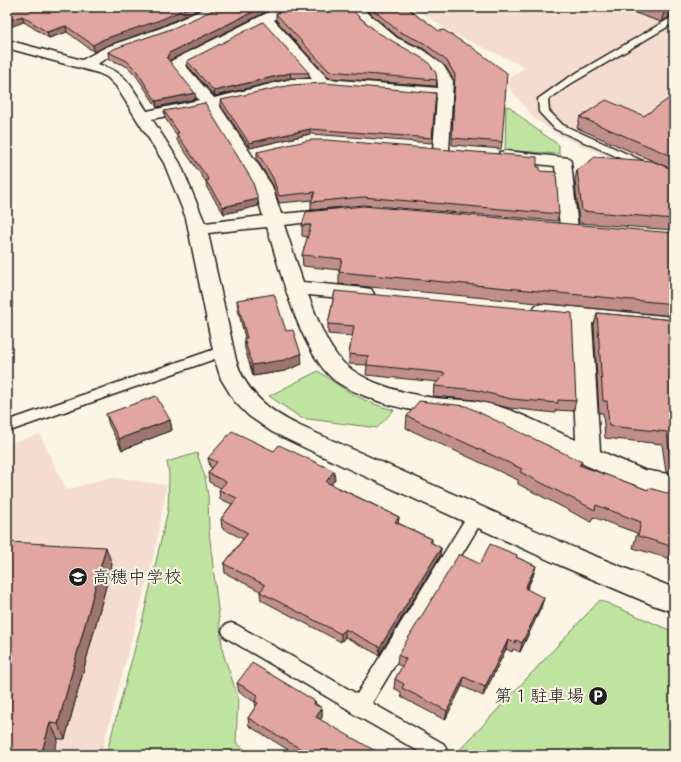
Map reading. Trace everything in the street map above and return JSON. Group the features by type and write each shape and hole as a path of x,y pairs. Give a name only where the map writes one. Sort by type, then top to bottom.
{"street":[{"path":"84,65 111,50 166,31 201,10 219,7"},
{"path":"289,7 176,64 253,155 295,288 321,348 328,360 341,374 353,381 394,398 413,403 480,410 496,414 640,479 674,485"},
{"path":"353,7 392,42 418,52 438,68 446,81 441,150"},
{"path":"265,18 324,82"},
{"path":"7,44 103,70 117,77 128,91 172,163 195,218 225,362 235,384 249,402 264,416 330,450 476,516 611,576 674,600"},
{"path":"144,116 210,103 290,84 324,82 446,93"},
{"path":"489,154 563,162 569,229"},
{"path":"197,229 348,213"},
{"path":"295,288 383,296"},
{"path":"526,310 674,324"},
{"path":"581,315 588,456"}],"lane":[{"path":"674,19 570,81 543,99 544,112 559,127 674,179"},
{"path":"7,427 224,352"},
{"path":"360,706 476,516"},
{"path":"231,631 437,751"}],"shaded area":[{"path":"413,7 674,7 674,187 556,134 534,118 506,84 508,80 525,67 452,33"},
{"name":"高穂中学校","path":"40,434 66,490 111,477 167,485 154,554 101,755 7,755 7,444"}],"green space":[{"path":"506,106 510,107 529,124 559,145 559,154 505,150"},
{"path":"318,371 354,395 394,410 377,428 301,418 269,396"},
{"path":"197,453 205,477 208,496 209,531 223,653 238,697 236,743 253,755 106,755 142,622 168,510 169,475 167,462"},
{"name":"第１駐車場","path":"600,600 674,632 674,755 455,755"}],"building":[{"path":"7,7 190,7 160,20 104,39 93,45 66,26 47,32 22,16 7,21"},
{"path":"220,7 263,7 169,53 167,58 195,93 156,101 136,70 127,61 108,52 171,29"},
{"path":"291,7 350,7 377,32 427,61 436,73 437,80 329,71 276,14"},
{"path":"370,7 407,7 439,31 444,30 469,45 507,73 502,142 452,138 455,75 447,61 424,43 398,31"},
{"path":"650,7 672,7 664,12"},
{"path":"263,22 309,73 290,73 214,91 187,61"},
{"path":"324,83 436,93 432,138 310,129 249,143 221,100 291,85"},
{"path":"671,97 674,98 674,157 580,117 606,100 644,116"},
{"path":"205,103 252,180 258,199 223,207 206,181 209,180 176,133 179,133 164,111"},
{"path":"310,140 327,140 537,157 537,167 540,167 540,171 556,172 559,214 363,197 311,202 315,192 279,196 273,178 257,152"},
{"path":"595,157 652,161 674,170 674,219 582,211 577,169"},
{"path":"363,206 674,233 674,304 339,272 342,259 302,255 311,225 302,225 306,212"},
{"path":"335,291 572,313 576,401 558,400 558,403 511,399 476,390 434,386 445,373 367,365 368,356 349,354 354,326 328,324"},
{"path":"274,294 286,331 293,330 301,354 284,360 252,365 244,338 247,338 237,300"},
{"path":"597,313 674,320 674,461 670,460 667,432 609,426 607,401 603,401"},
{"path":"156,396 170,420 119,439 106,414"},
{"path":"419,401 466,406 582,462 579,465 648,490 649,488 674,495 674,547 638,536 641,522 596,505 595,510 520,472 522,469 407,416"},
{"path":"232,431 274,451 279,445 334,471 326,482 399,517 395,522 432,539 430,542 441,548 380,647 345,629 341,634 260,592 265,585 224,564 248,533 221,519 237,498 219,490 226,482 208,473 217,462 208,458"},
{"path":"7,542 106,547 58,724 50,723 41,755 7,755"},
{"path":"490,544 517,555 516,557 536,566 525,588 544,598 522,643 516,640 515,643 508,640 485,687 464,677 447,711 402,688 404,684 395,679 406,659 398,655 459,554 480,564"},
{"path":"252,663 315,701 314,704 322,708 316,717 379,753 378,755 304,755 306,752 248,718 258,703 255,701 258,695 237,683"}],"place":[{"name":"高穂中学校","path":"78,577"},
{"name":"第１駐車場","path":"598,696"}]}
